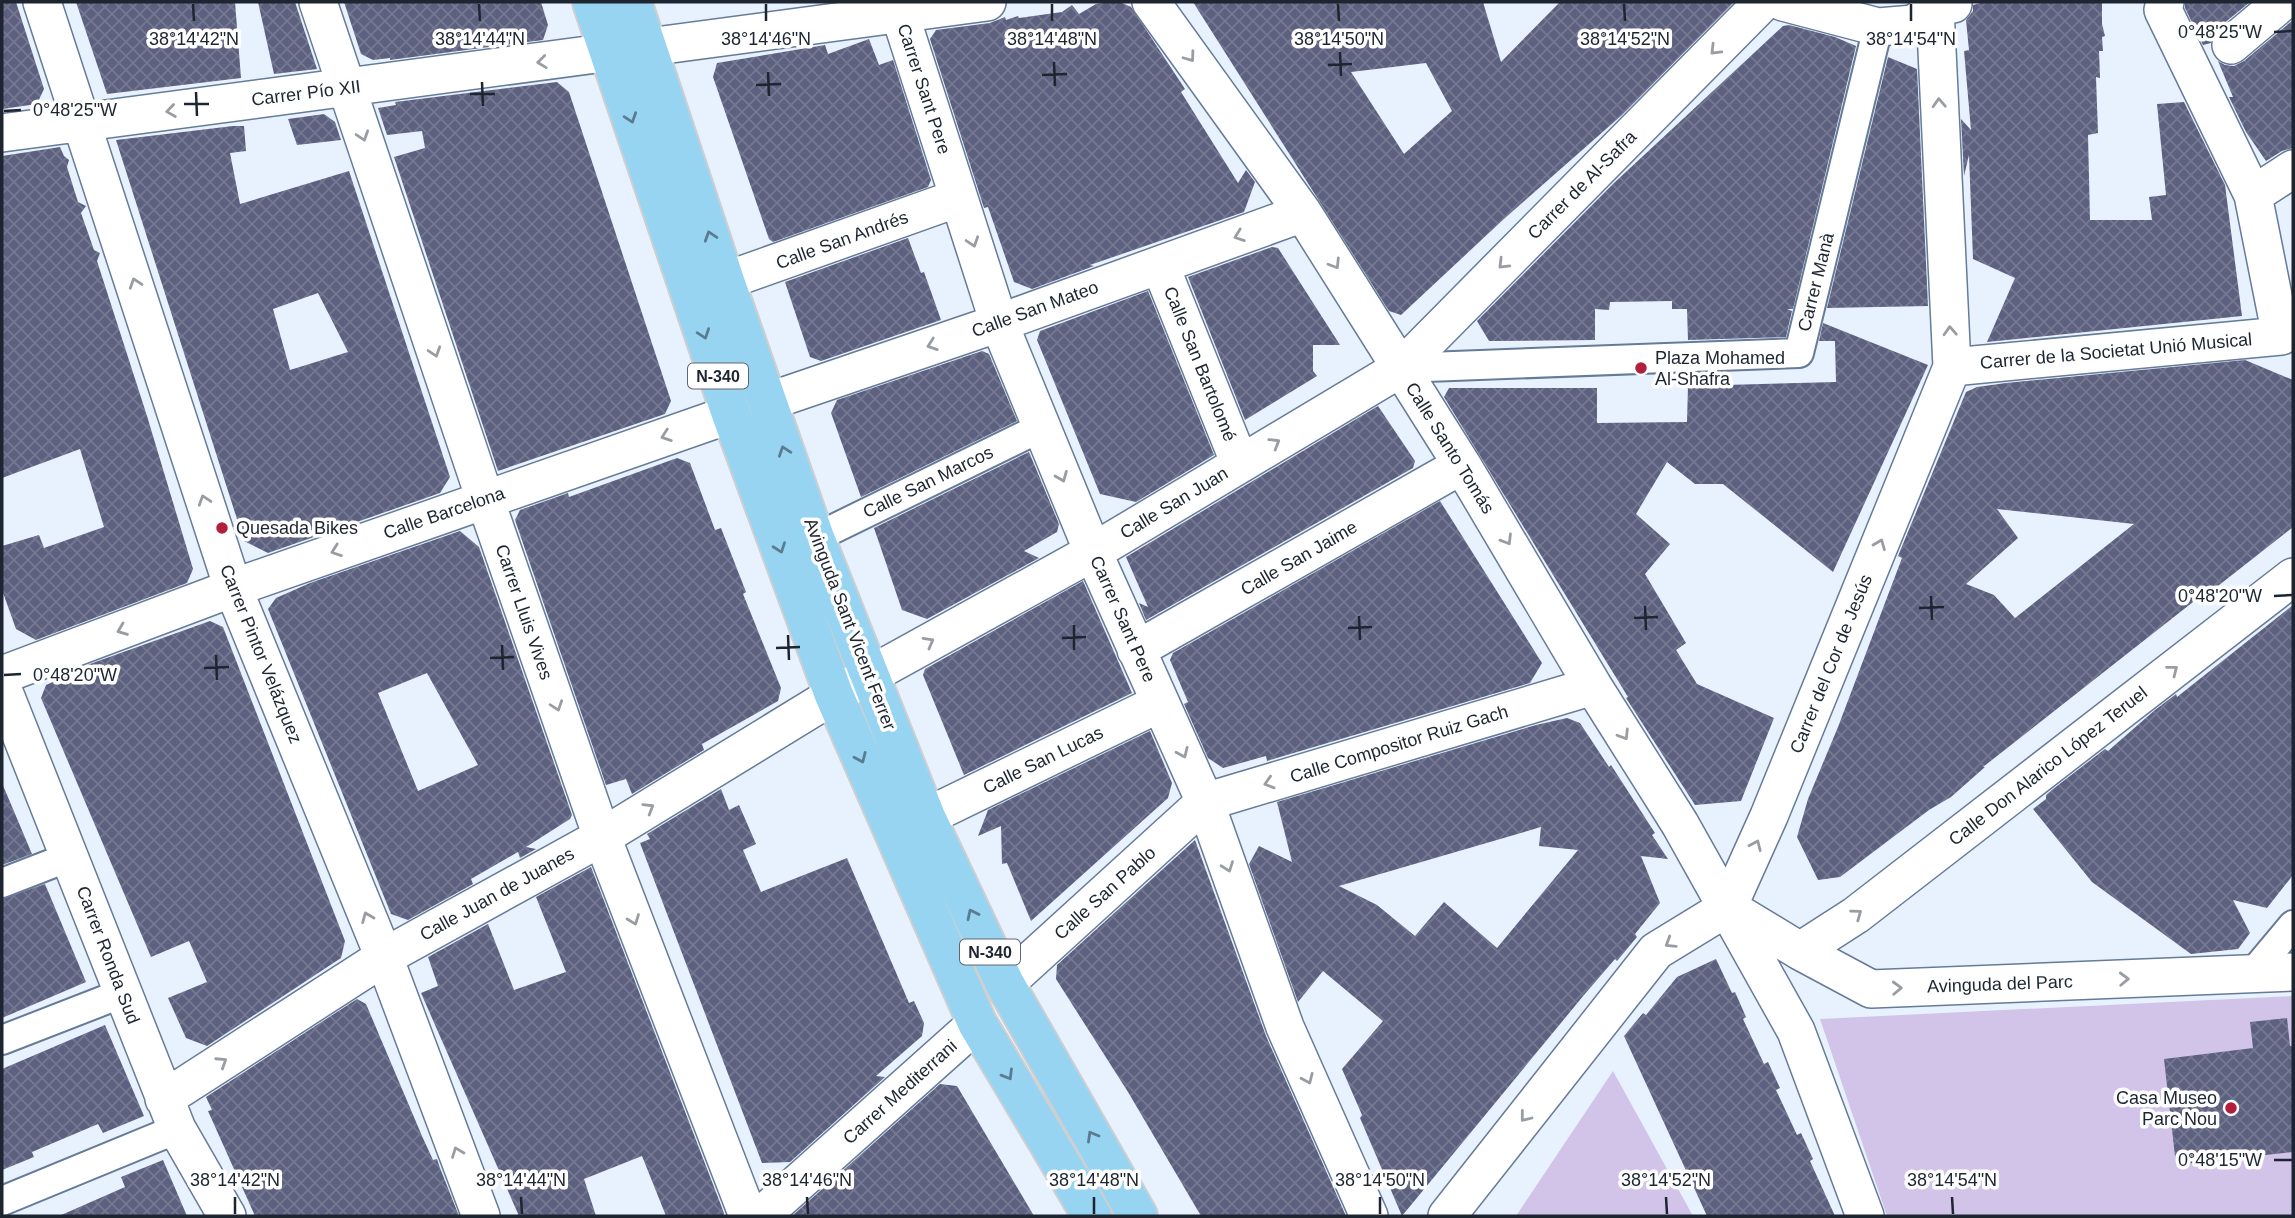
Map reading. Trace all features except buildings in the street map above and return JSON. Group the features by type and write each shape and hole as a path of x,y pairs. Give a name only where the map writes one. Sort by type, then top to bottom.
{"highway":[{"name":"N-340","path":"592,2 731,414 834,695 977,1023 1092,1216"},
{"name":"Avinguda Sant Vicent Ferrer","path":"632,2 725,281 815,538 926,817 1005,984 1138,1216"}],"street":[{"name":"Carrer Pintor Velázquez","path":"42,2 233,588 384,957 481,1216"},
{"name":"Carrer Lluis Vives","path":"318,2 602,837 748,1216"},
{"name":"Carrer Pío XII","path":"2,133 647,49 898,8 987,2"},
{"name":"Calle Santo Tomás","path":"1151,2 1303,213 1462,465 1593,687 1680,824 1796,1031 1865,1216"},
{"name":"Carrer de Al-Safra","path":"1401,368 1763,2"},
{"path":"1783,2 1878,27 1914,24 1944,4"},
{"path":"2165,2 2163,10 2253,195 2289,336"},
{"path":"2231,45 2282,2"},
{"name":"Carrer del Cor de Jesús","path":"1728,907 1769,816 1952,367 1944,4"},
{"name":"Carrer Sant Pere","path":"898,8 999,323 1093,552 1205,802 1284,1027 1369,1216"},
{"name":"Carrer Manà","path":"1401,368 1799,353 1878,27"},
{"path":"2253,195 2293,169"},
{"name":"Calle San Andrés","path":"725,281 958,198"},
{"name":"Calle San Mateo","path":"767,402 999,323 1303,213"},
{"name":"Calle San Bartolomé","path":"1160,265 1240,464"},
{"name":"Carrer de la Societat Unió Musical","path":"1952,367 2289,336"},
{"name":"Calle San Juan","path":"834,695 1093,552 1401,368"},
{"name":"Calle Barcelona","path":"2,675 233,588 731,414"},
{"name":"Calle San Marcos","path":"815,538 1042,427"},
{"name":"Calle San Jaime","path":"1136,650 1462,465"},
{"name":"Calle Don Alarico López Teruel","path":"1800,951 1856,915 2293,577"},
{"name":"Carrer Ronda Sud","path":"2,687 8,723 69,858 171,1114 227,1216"},
{"name":"Calle Compositor Ruiz Gach","path":"1205,802 1593,687"},
{"name":"Calle Juan de Juanes","path":"171,1114 384,957 602,837 834,695"},
{"name":"Calle San Lucas","path":"926,817 1160,703"},
{"name":"Calle San Pablo","path":"1005,984 1205,802"},
{"path":"2,883 69,858"},
{"path":"1447,1216 1657,951 1728,907"},
{"name":"Avinguda del Parc","path":"1728,907 1800,951 1871,989 2293,972"},
{"path":"2252,974 2293,925"},
{"path":"2,1040 123,993"},
{"name":"Carrer Mediterrani","path":"761,1216 977,1023"},
{"path":"2,1201 171,1114"}],"shaded area":[{"path":"2293,996 2293,1216 1887,1216 1820,1019"},
{"path":"1613,1071 1693,1216 1516,1216"}],"place":[{"name":"Plaza Mohamed Al-Shafra","path":"1641,368"},
{"name":"Quesada Bikes","path":"222,528"},
{"name":"Casa Museo Parc Nou","path":"2231,1108"}]}
